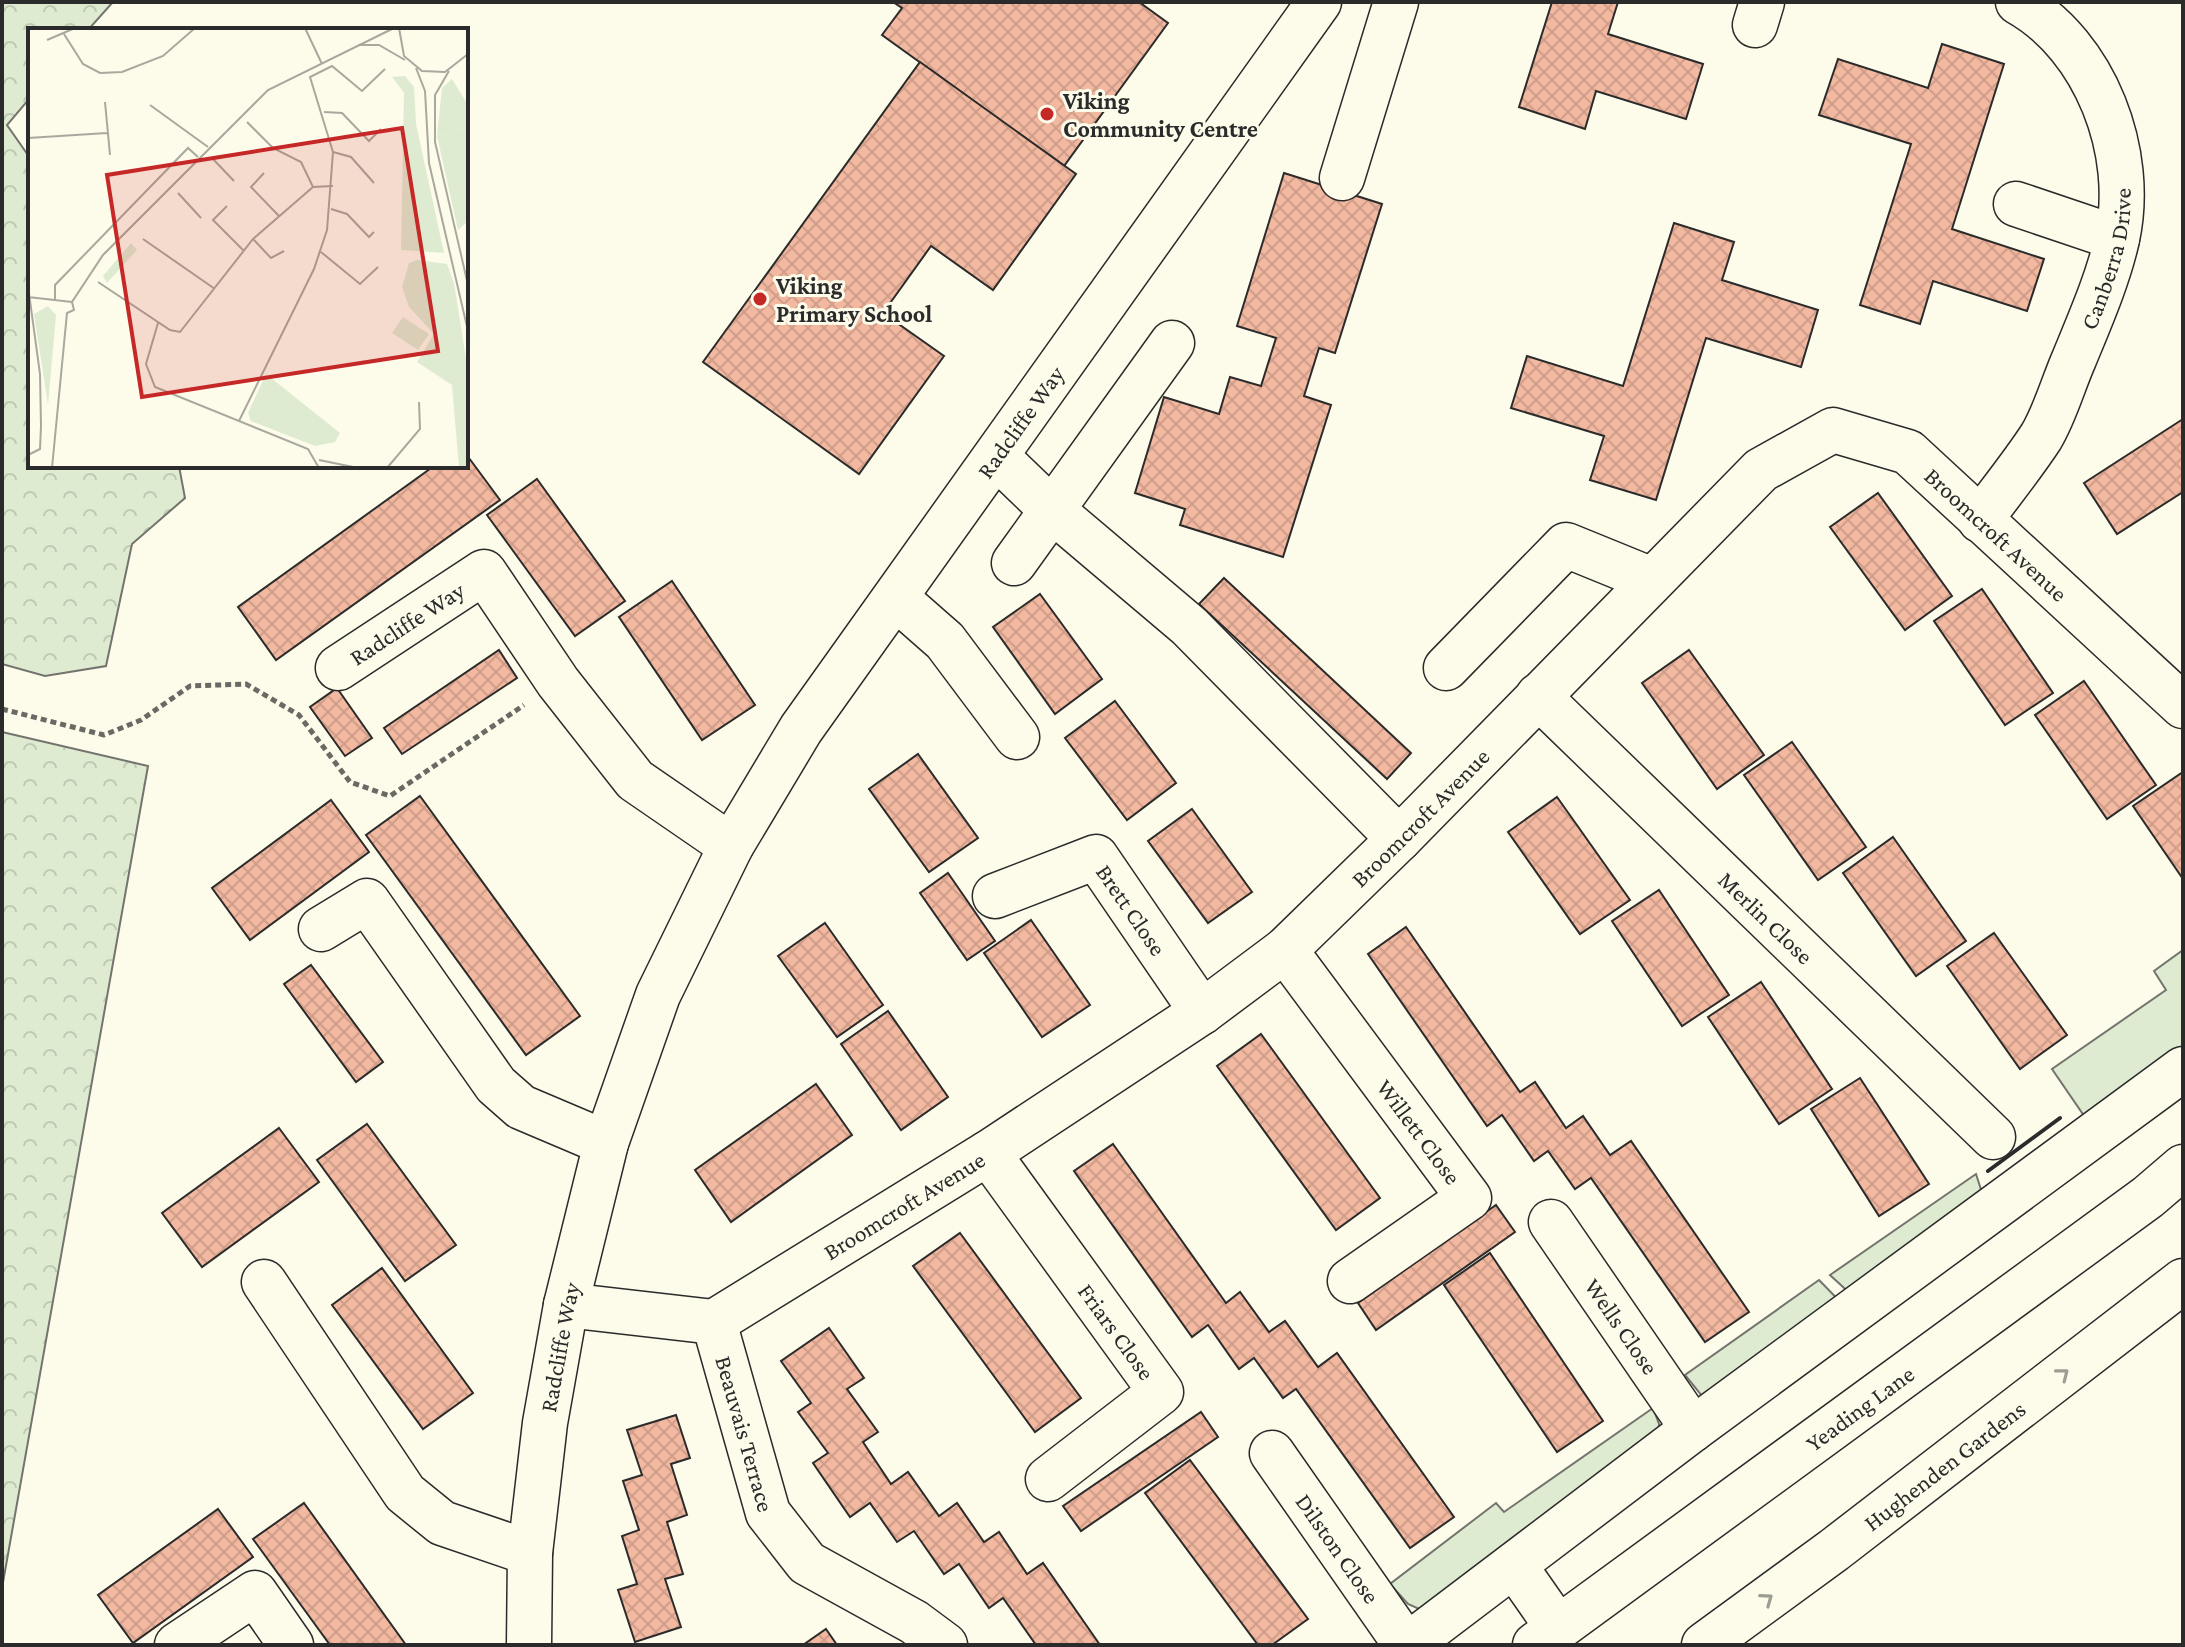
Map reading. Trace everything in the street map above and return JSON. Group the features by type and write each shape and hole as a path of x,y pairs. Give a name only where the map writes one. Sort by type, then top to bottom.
{"street":[{"name":"Radcliffe Way","path":"529,1645 530,1553 545,1423 566,1305 606,1143 658,995 731,846 801,729 1319,2"},
{"path":"1342,178 1396,2"},
{"name":"Canberra Drive","path":"1980,520 2042,435 2090,321 2117,238 2122,175 2109,116 2082,61 2037,13 2018,2"},
{"path":"2016,204 2117,238"},
{"path":"1014,563 1172,343"},
{"name":"Broomcroft Avenue","path":"714,1322 988,1153 1202,1012 1285,950 1399,839 1761,470 1833,430 1908,452 2183,706"},
{"path":"997,457 1052,510 1189,626 1399,839"},
{"path":"1446,668 1566,545 1652,580"},
{"name":"Radcliffe Way","path":"338,668 484,572 558,682 635,780 731,846"},
{"path":"896,598 945,641 1017,737"},
{"name":"Merlin Close","path":"1538,696 1993,1137"},
{"name":"Brett Close","path":"995,896 1096,857 1202,1012"},
{"path":"321,929 367,901 496,1085 521,1107 606,1143"},
{"name":"Willett Close","path":"1285,950 1469,1198 1350,1281"},
{"path":"1407,1645 1693,1429 2183,1069"},
{"name":"Friars Close","path":"988,1153 1161,1392 1048,1479"},
{"name":"Yeading Lane","path":"1546,1636 2148,1197 2183,1167"},
{"name":"Wells Close","path":"1551,1222 1693,1429"},
{"name":"Hughenden Gardens","path":"1704,1645 1834,1550 2183,1281"},
{"path":"264,1282 405,1493 442,1523 530,1553"},
{"path":"566,1305 714,1322"},
{"name":"Beauvais Terrace","path":"714,1322 768,1513 807,1563 914,1622 945,1645"},
{"name":"Dilston Close","path":"1272,1453 1407,1645"},
{"path":"1514,1565 1546,1636"},
{"path":"177,1645 255,1593 291,1645"}],"path":[{"path":"2,709 104,735 141,720 190,686 246,684 299,715 350,782 390,796 558,682"}],"green space":[{"path":"2,2 113,2 90,28 28,28 28,100 7,125 28,155 28,468 179,468 185,498 132,544 106,666 45,676 2,664"},
{"path":"2,732 148,766 2,1588"},
{"path":"2183,950 2183,1058 2089,1123 2052,1069 2166,990 2154,971"},
{"path":"1976,1174 1985,1202 1855,1298 1830,1275"},
{"path":"1819,1280 1854,1316 1702,1396 1685,1375"},
{"path":"1653,1408 1659,1424 1658,1442 1426,1612 1408,1604 1390,1584 1496,1503 1504,1512"}],"building":[{"name":"Viking Community Centre","path":"893,2 1139,2 1168,23 1064,166 882,35 902,8"},
{"path":"1552,2 1618,2 1608,34 1703,64 1686,119 1596,91 1585,129 1519,107"},
{"path":"1942,44 2004,64 1952,229 2044,259 2027,311 1933,281 1920,324 1860,305 1911,144 1819,115 1838,59 1928,88"},
{"path":"920,62 1076,174 993,290 931,246 883,313 944,356 859,474 703,362"},
{"path":"1284,173 1382,204 1335,353 1319,348 1304,396 1331,405 1283,557 1180,525 1185,509 1135,493 1164,397 1219,414 1230,377 1261,386 1276,338 1237,326"},
{"path":"1674,223 1734,242 1722,280 1818,310 1801,367 1706,338 1656,500 1590,480 1604,436 1511,408 1527,356 1623,386"},
{"path":"2183,419 2183,492 2117,534 2084,483"},
{"path":"468,457 500,500 276,660 238,607 431,468 468,468"},
{"path":"537,479 625,601 575,636 487,515"},
{"path":"1878,493 1952,596 1905,630 1830,527"},
{"path":"1224,578 1411,753 1387,779 1199,604"},
{"path":"672,581 755,705 702,740 619,617"},
{"path":"1982,589 2053,693 2005,725 1934,621"},
{"path":"1040,594 1102,679 1055,714 993,627"},
{"path":"499,650 517,678 402,754 384,728"},
{"path":"1689,650 1764,755 1717,789 1642,683"},
{"path":"2084,681 2156,785 2107,819 2035,715"},
{"path":"337,688 372,738 345,756 310,707"},
{"path":"1115,701 1176,783 1127,820 1065,738"},
{"path":"1792,742 1866,847 1818,880 1744,775"},
{"path":"918,754 978,838 929,872 869,789"},
{"path":"2183,772 2183,879 2133,806"},
{"path":"420,796 580,1016 526,1055 366,835"},
{"path":"1557,797 1630,900 1580,934 1508,832"},
{"path":"331,800 369,852 250,940 212,888"},
{"path":"1192,809 1252,892 1208,923 1148,841"},
{"path":"1893,837 1966,941 1916,976 1843,873"},
{"path":"948,873 995,941 967,960 920,893"},
{"path":"1659,890 1729,995 1682,1026 1612,921"},
{"path":"1031,920 1090,1005 1042,1037 984,953"},
{"path":"825,923 883,1005 837,1037 778,956"},
{"path":"1406,927 1520,1092 1535,1082 1566,1128 1583,1116 1610,1155 1631,1141 1749,1312 1705,1342 1591,1178 1575,1189 1548,1151 1534,1161 1502,1115 1487,1126 1368,954"},
{"path":"1994,933 2067,1035 2020,1069 1947,966"},
{"path":"311,965 383,1062 356,1082 284,984"},
{"path":"1761,982 1832,1089 1779,1124 1708,1017"},
{"path":"888,1011 948,1097 901,1130 841,1044"},
{"path":"1261,1034 1380,1198 1336,1230 1217,1066"},
{"path":"1860,1078 1929,1184 1879,1216 1811,1109"},
{"path":"816,1084 852,1135 731,1222 695,1170"},
{"path":"367,1124 456,1245 405,1281 317,1160"},
{"path":"279,1128 319,1182 202,1267 162,1213"},
{"path":"1113,1144 1226,1303 1240,1292 1269,1332 1285,1321 1318,1367 1337,1353 1454,1517 1410,1548 1296,1389 1283,1398 1254,1358 1239,1369 1208,1325 1192,1337 1074,1171"},
{"path":"1496,1205 1515,1232 1376,1330 1358,1303"},
{"path":"960,1233 1081,1398 1035,1432 913,1266"},
{"path":"1490,1253 1603,1421 1557,1452 1444,1285"},
{"path":"382,1268 473,1393 423,1429 332,1305"},
{"path":"829,1328 864,1378 847,1389 878,1432 863,1442 891,1484 908,1472 939,1516 957,1503 984,1542 999,1532 1027,1574 1043,1563 1100,1645 1036,1645 1003,1598 989,1608 959,1564 944,1574 914,1531 897,1542 870,1503 850,1517 813,1463 828,1453 798,1412 811,1403 781,1361"},
{"path":"1201,1412 1218,1437 1081,1531 1063,1506"},
{"path":"676,1415 690,1458 671,1464 687,1515 667,1522 683,1574 665,1579 681,1627 635,1642 618,1590 637,1584 622,1536 639,1530 623,1481 642,1475 627,1430"},
{"path":"1190,1460 1308,1619 1272,1645 1258,1645 1145,1493"},
{"path":"304,1503 406,1645 330,1645 253,1539"},
{"path":"218,1509 253,1557 133,1643 98,1595"},
{"path":"826,1629 837,1645 803,1645"}],"wall":[{"path":"1988,1171 2060,1118"}],"place":[{"name":"Viking Community Centre","path":"1047,114"},
{"name":"Viking Primary School","path":"760,299"}]}
